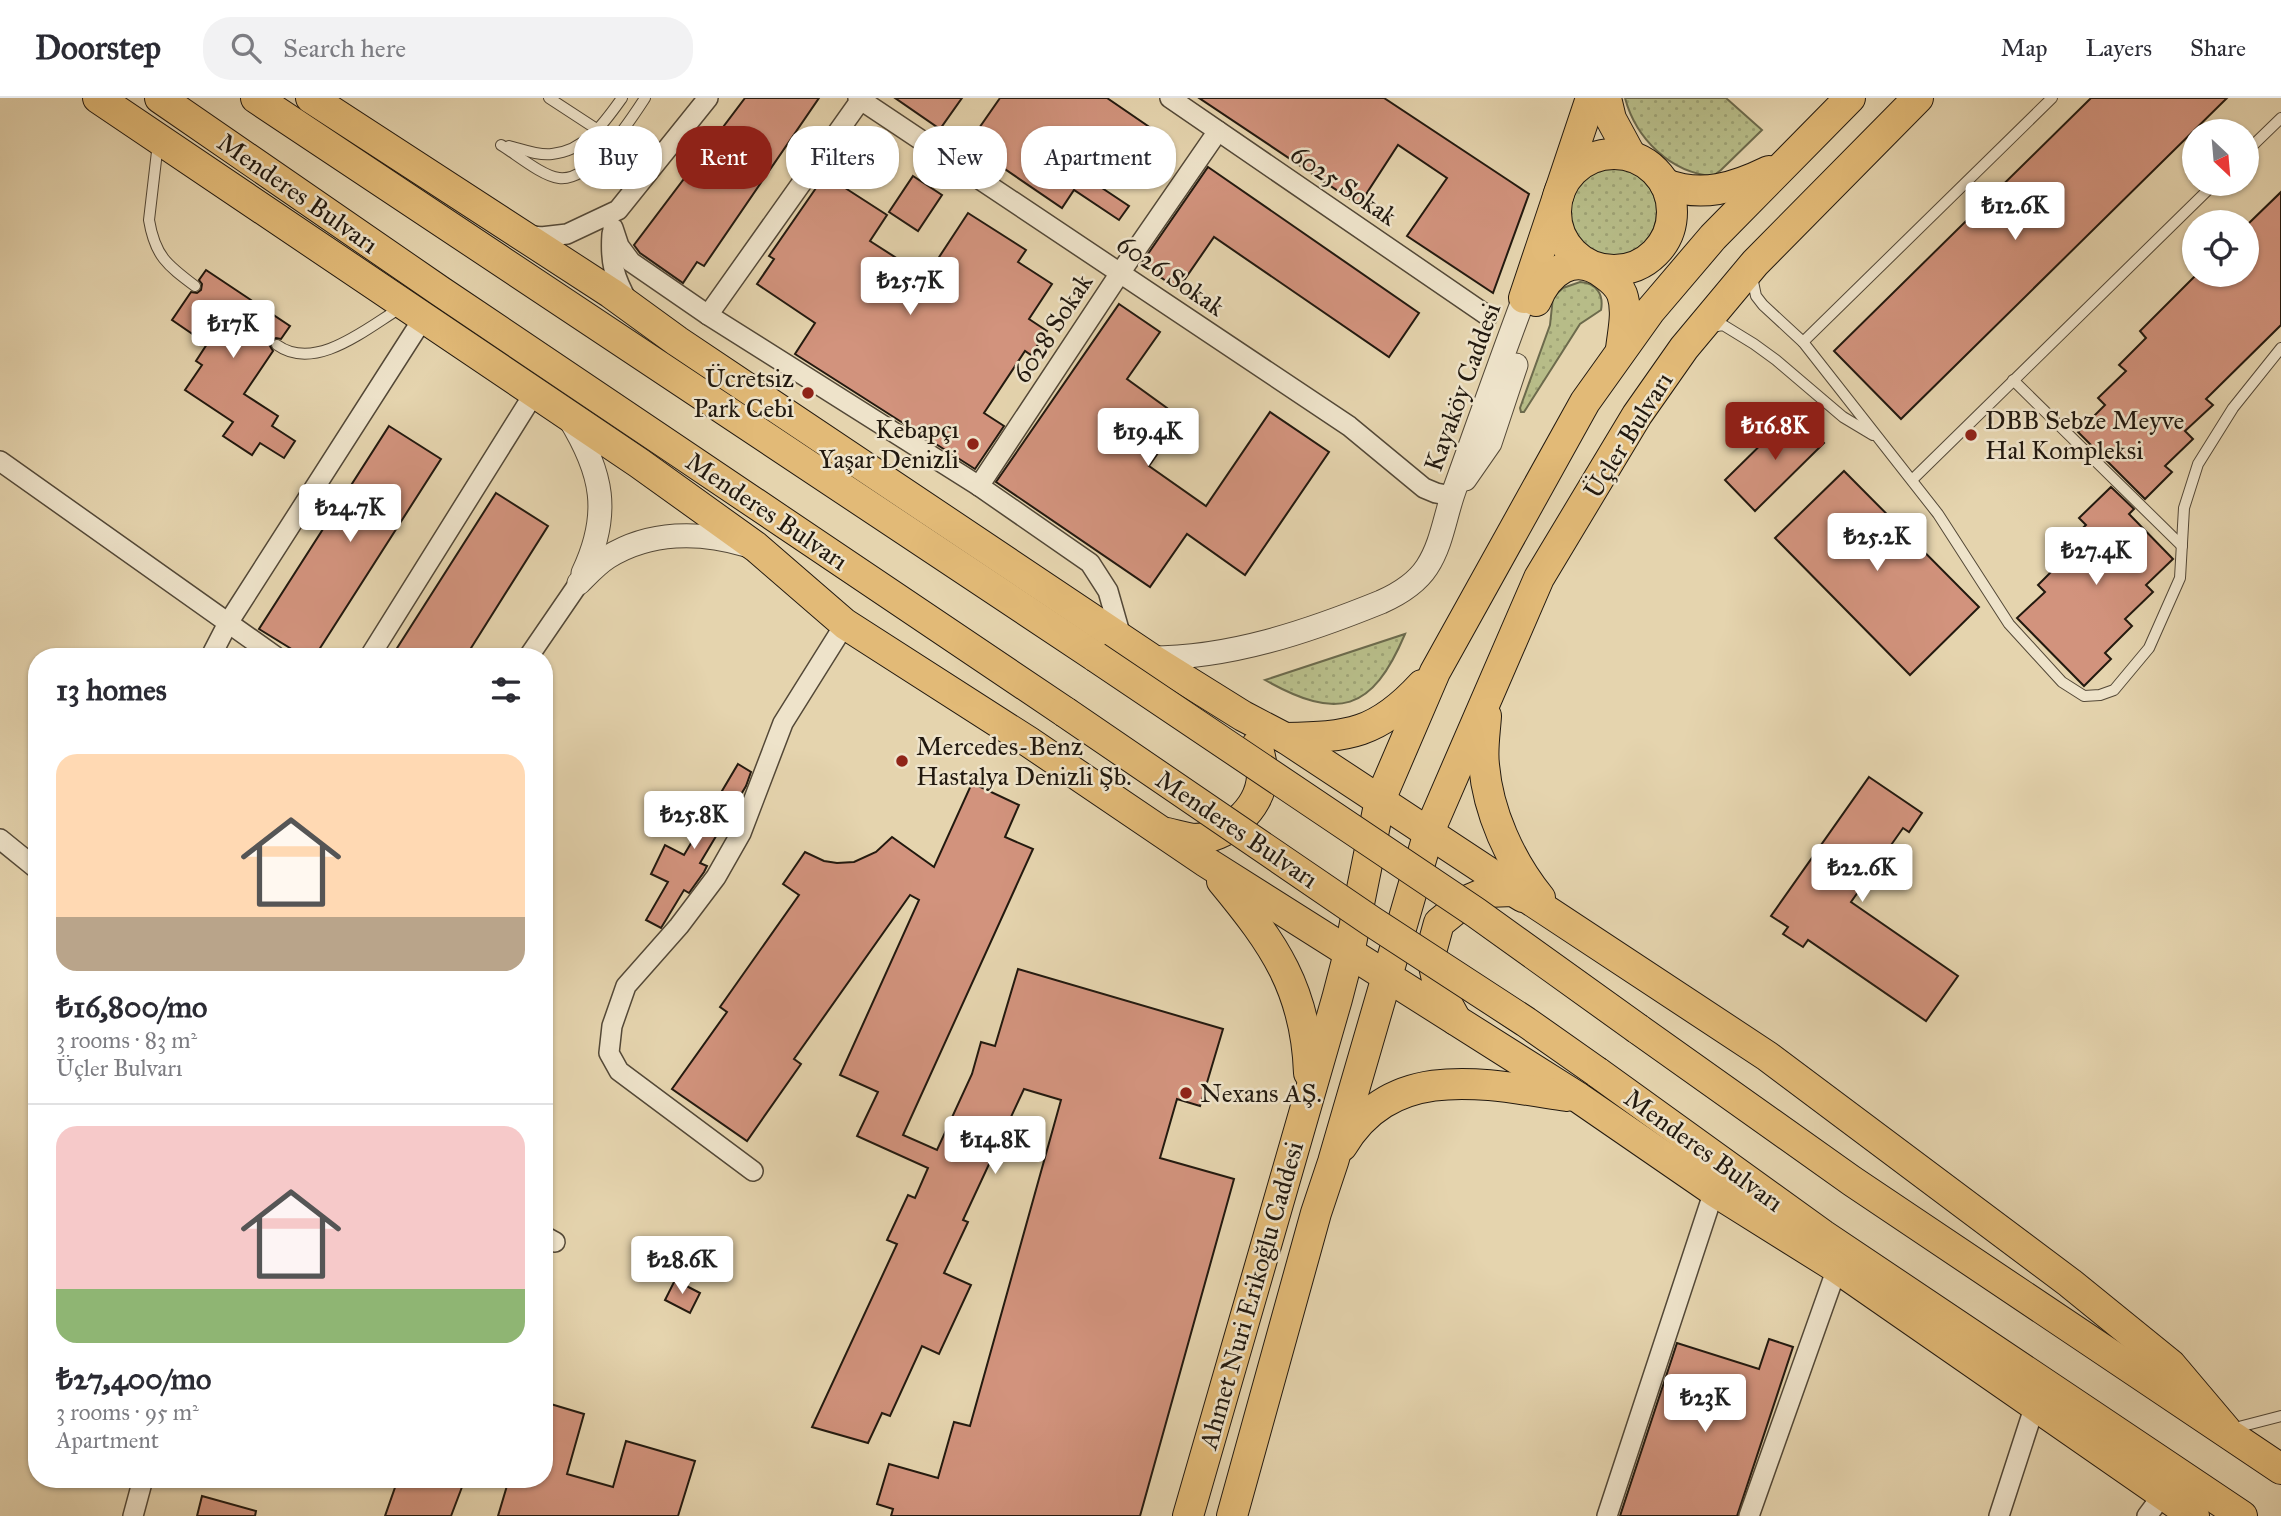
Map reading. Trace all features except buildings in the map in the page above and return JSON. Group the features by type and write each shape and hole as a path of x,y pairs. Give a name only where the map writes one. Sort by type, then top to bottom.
{"main road":[{"path":"98,98 639,463 756,547 845,624 1029,742 1206,862 1579,1098 1714,1191 1838,1269 2194,1516"},
{"name":"Menderes Bulvarı","path":"256,98 1475,912 1852,1181 2281,1469"},
{"path":"285,98 324,143"},
{"path":"311,98 632,309 1122,640 1243,716 1285,738 1767,1056 2070,1283 2171,1365 2226,1430"},
{"path":"1530,300 1560,190 1591,98"},
{"path":"1606,98 1611,119 1630,156"},
{"name":"Üçler Bulvarı","path":"1349,953 1380,800 1434,672 1585,402 1650,311 1713,237 1850,98"},
{"name":"Üçler Bulvarı","path":"1429,832 1539,578 1637,415 1684,348 1755,263 1918,98"},
{"name":"Menderes Bulvarı","path":"161,99 1371,921 1526,1022 1823,1235 2163,1494 2242,1516"},
{"path":"1530,300 1556,272 1569,265 1588,265 1608,271 1629,269 1647,260 1661,246 1670,229 1672,211 1669,193 1647,163 1612,153 1594,156 1578,165 1565,178 1555,218 1560,237 1572,254 1588,265 1607,276 1621,292 1624,320 1621,349"},
{"path":"1665,184 1699,192 1718,190 1751,180 1785,163"},
{"path":"440,291 536,392"},
{"path":"1285,738 1345,736 1375,725 1405,704 1434,672"},
{"path":"1487,696 1483,764 1491,803 1509,850 1525,880 1551,912"},
{"path":"1163,832 1195,839 1219,834 1243,817 1256,800 1262,778 1261,758 1243,716"},
{"name":"Ahmet Nuri Erikoğlu Caddesi","path":"1232,1516 1316,1213 1429,832"},
{"path":"1206,862 1277,953 1290,978 1303,1024 1309,1092"},
{"path":"1457,1022 1438,989 1431,952 1439,923 1466,901 1487,892 1513,891 1551,912"},
{"name":"Ahmet Nuri Erikoğlu Caddesi","path":"1188,1516 1349,953"},
{"path":"1333,1162 1346,1140 1372,1111 1410,1090 1460,1082 1579,1098"}],"street":[{"path":"632,309 618,284 612,264 616,219 708,98"},
{"name":"6025 Sokak","path":"1170,98 1488,316"},
{"path":"159,139 161,99"},
{"path":"708,315 860,99"},
{"name":"6026 Sokak","path":"860,99 1349,426 1424,488 1452,496"},
{"name":"6028 Sokak","path":"979,486 1218,131"},
{"path":"518,234 541,237 559,235 590,224 616,219"},
{"path":"616,219 619,246 631,262 708,315 979,486 1090,563 1108,591 1122,640"},
{"path":"215,648 415,311 440,291"},
{"name":"Kayaköy Caddesi","path":"1150,658 1201,657 1227,652 1341,618 1394,596 1419,579 1428,567 1442,535 1452,496 1485,454 1490,443 1530,300"},
{"path":"375,648 536,392"},
{"path":"534,648 579,583 600,530 601,502 594,468 586,445 568,416"},
{"path":"0,461 264,648"},
{"path":"579,583 606,558 645,540 703,536 728,539 756,547"},
{"path":"753,1171 619,1071 609,1053 612,1026 626,986 687,916 716,877 741,833 783,723 845,624"},
{"path":"0,839 28,862"},
{"path":"1607,1516 1714,1191"},
{"path":"1749,1516 1838,1269"},
{"path":"1999,1516 2035,1405"},
{"path":"132,1516 140,1488"}],"lane":[{"path":"549,98 592,126"},
{"path":"601,126 622,98"},
{"path":"624,126 645,98"},
{"path":"1803,342 2052,98"},
{"path":"2259,139 2281,118"},
{"path":"159,139 149,220 151,231 159,255 168,266 195,286"},
{"path":"574,146 551,154 501,145 537,168 559,178 574,176"},
{"path":"1912,480 2202,196"},
{"path":"1755,263 1752,276 1756,296 1803,342 1912,480 1938,514 2009,624 2062,682 2084,696 2100,695 2114,690 2149,648 2180,578 2184,508 2197,464 2233,408 2281,348"},
{"path":"277,345 285,351 299,355 314,355 415,311"},
{"path":"1698,332 1723,326 1731,330 1776,360 1843,417 1877,437"},
{"path":"2013,380 2182,547"},
{"path":"2226,1430 2281,1416"}],"green space":[{"path":"1625,98 1726,98 1762,130 1713,176 1698,173 1683,168 1657,151 1637,127"},
{"path":"1613,168 1638,175 1650,187 1657,212 1650,237 1638,249 1613,256 1588,249 1576,237 1569,212 1576,187 1588,175"},
{"path":"1580,282 1598,290 1601,310 1580,324 1524,412 1521,412 1520,408 1550,325 1553,297 1563,288"},
{"path":"1405,634 1393,660 1379,680 1365,694 1350,702 1333,704 1313,701 1265,680"}],"place":[{"name":"Ücretsiz Park Cebi","path":"808,393"},
{"name":"DBB Sebze Meyve Hal Kompleksi","path":"1971,435"},
{"name":"Kebapçı Yaşar Denizli","path":"973,444"},
{"name":"Mercedes-Benz Hastalya Denizli Şb.","path":"902,761"},
{"name":"Nexans AŞ.","path":"1186,1093"}]}
